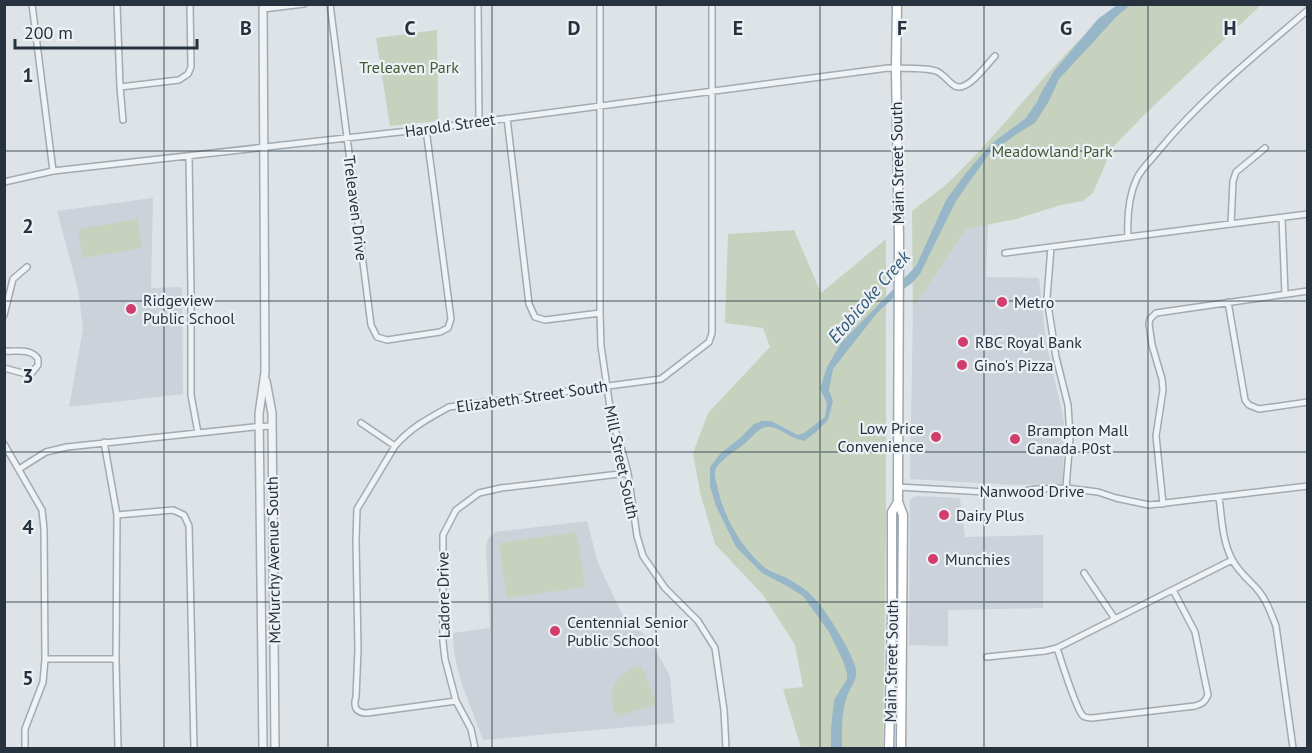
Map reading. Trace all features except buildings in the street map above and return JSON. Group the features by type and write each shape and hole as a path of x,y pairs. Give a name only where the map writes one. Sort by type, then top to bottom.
{"main road":[{"name":"Main Street South","path":"897,4 898,502 903,515 901,748"},
{"name":"Main Street South","path":"890,748 892,512 898,502"}],"street":[{"path":"32,4 53,171"},
{"path":"117,4 123,120"},
{"path":"120,87 179,80 188,75 191,67 190,4"},
{"path":"263,7 304,4"},
{"name":"Treleaven Drive","path":"330,4 371,325 377,337 387,340 440,332 448,328 451,319 426,129"},
{"path":"478,4 479,122"},
{"name":"Mill Street South","path":"600,4 600,313 612,421 628,473 637,537 643,556 665,588 698,621 715,648 724,710 726,748"},
{"name":"Elizabeth Street South","path":"456,701 361,713 357,711 354,704 358,650 357,509 395,446 403,437 423,421 449,406 661,380 709,342 712,333 712,4"},
{"name":"McMurchy Avenue South","path":"263,7 265,372 259,414 263,748"},
{"path":"1128,237 1127,220 1130,198 1138,176 1197,108 1308,10"},
{"name":"Harold Street","path":"4,182 53,171 426,129 886,68 938,72 956,86 961,87 979,74 995,56"},
{"path":"507,118 529,304 535,317 545,320 600,313"},
{"path":"1231,224 1233,181 1236,172 1265,148"},
{"path":"189,156 191,395 198,433"},
{"path":"1005,253 1308,214"},
{"path":"1282,218 1285,294"},
{"path":"1052,247 1047,298 1056,357 1068,405 1070,438 1066,488"},
{"path":"4,315 13,279 27,267"},
{"path":"1163,504 1156,436 1163,390 1152,345 1150,319 1156,313 1308,291"},
{"path":"1228,302 1245,400 1249,405 1259,409 1308,402"},
{"path":"4,351 30,351 38,358 38,365 31,374 4,368"},
{"name":"McMurchy Avenue South","path":"265,372 272,426 275,748"},
{"path":"361,423 395,446"},
{"path":"18,469 46,452 67,447 272,426"},
{"path":"104,442 117,515 118,748"},
{"path":"4,444 42,510 44,529 44,682 25,729 25,748"},
{"name":"Ladore Drive","path":"475,748 471,729 456,701 443,642 443,535 456,510 479,494 501,488 628,473"},
{"name":"Nanwood Drive","path":"898,488 1004,493 1066,488 1098,492 1149,506 1308,486"},
{"path":"1219,498 1225,542 1232,560 1239,571 1258,590 1270,609 1276,626 1293,748"},
{"path":"117,515 173,510 184,515 189,526 194,748"},
{"path":"987,657 1057,648 1232,560"},
{"path":"1084,573 1115,619"},
{"path":"1057,648 1082,715 1086,718 1201,704 1206,701 1208,695 1195,632 1173,590"},
{"path":"45,659 117,659"}],"shaded area":[{"name":"Ridgeview Public School","path":"153,198 151,288 182,287 183,394 69,407 83,329 78,289 57,211"},
{"path":"988,224 986,277 1039,278 1046,342 1064,421 1063,484 1013,485 910,479 913,308 966,229"},
{"path":"917,496 960,498 965,537 1043,535 1043,608 948,610 948,646 909,645 910,499"},
{"name":"Centennial Senior Public School","path":"587,521 598,563 623,616 649,639 670,676 674,723 483,740 461,682 454,653 453,633 490,628 486,548 488,539 495,532"}],"green space":[{"name":"Meadowland Park","path":"1118,5 1261,5 1113,147 1093,193 1083,201 1061,205 1016,219 966,229 913,308 912,211 952,179 1074,45"},
{"name":"Treleaven Park","path":"437,30 438,121 390,126 376,38"},
{"path":"137,219 142,248 83,258 78,229"},
{"path":"794,230 821,293 886,239 883,748 801,748 783,689 803,687 795,645 763,595 715,544 700,492 693,453 708,413 770,347 763,328 725,323 728,234"},
{"path":"577,532 585,587 507,598 499,543"},
{"path":"641,665 656,701 654,706 616,716 612,699 615,684 625,673"}],"water":[{"path":"1117,5 1130,5 1059,79 1035,123 989,154 956,201 920,274 877,313 833,369 829,390 833,401 828,420 804,441 775,428 763,428 725,458 716,469 715,479 728,519 748,550 764,567 794,582 814,598 836,628 849,651 856,669 856,676 844,708 842,748 831,748 834,700 847,679 843,661 829,632 803,596 762,573 736,547 716,506 710,486 710,467 720,454 754,424 771,421 798,435 825,417 827,403 820,389 827,367 841,343 916,266 946,200 966,173 992,143 1025,119 1054,71 1098,19"}],"place":[{"name":"Metro","path":"1002,302"},
{"name":"Ridgeview Public School","path":"131,309"},
{"name":"RBC Royal Bank","path":"963,342"},
{"name":"Gino's Pizza","path":"962,365"},
{"name":"Low Price Convenience","path":"936,437"},
{"name":"Brampton Mall Canada P0st","path":"1015,439"},
{"name":"Dairy Plus","path":"944,515"},
{"name":"Munchies","path":"933,559"},
{"name":"Centennial Senior Public School","path":"555,631"}],"water label":[{"name":"Etobicoke Creek","path":"869,297"}]}
